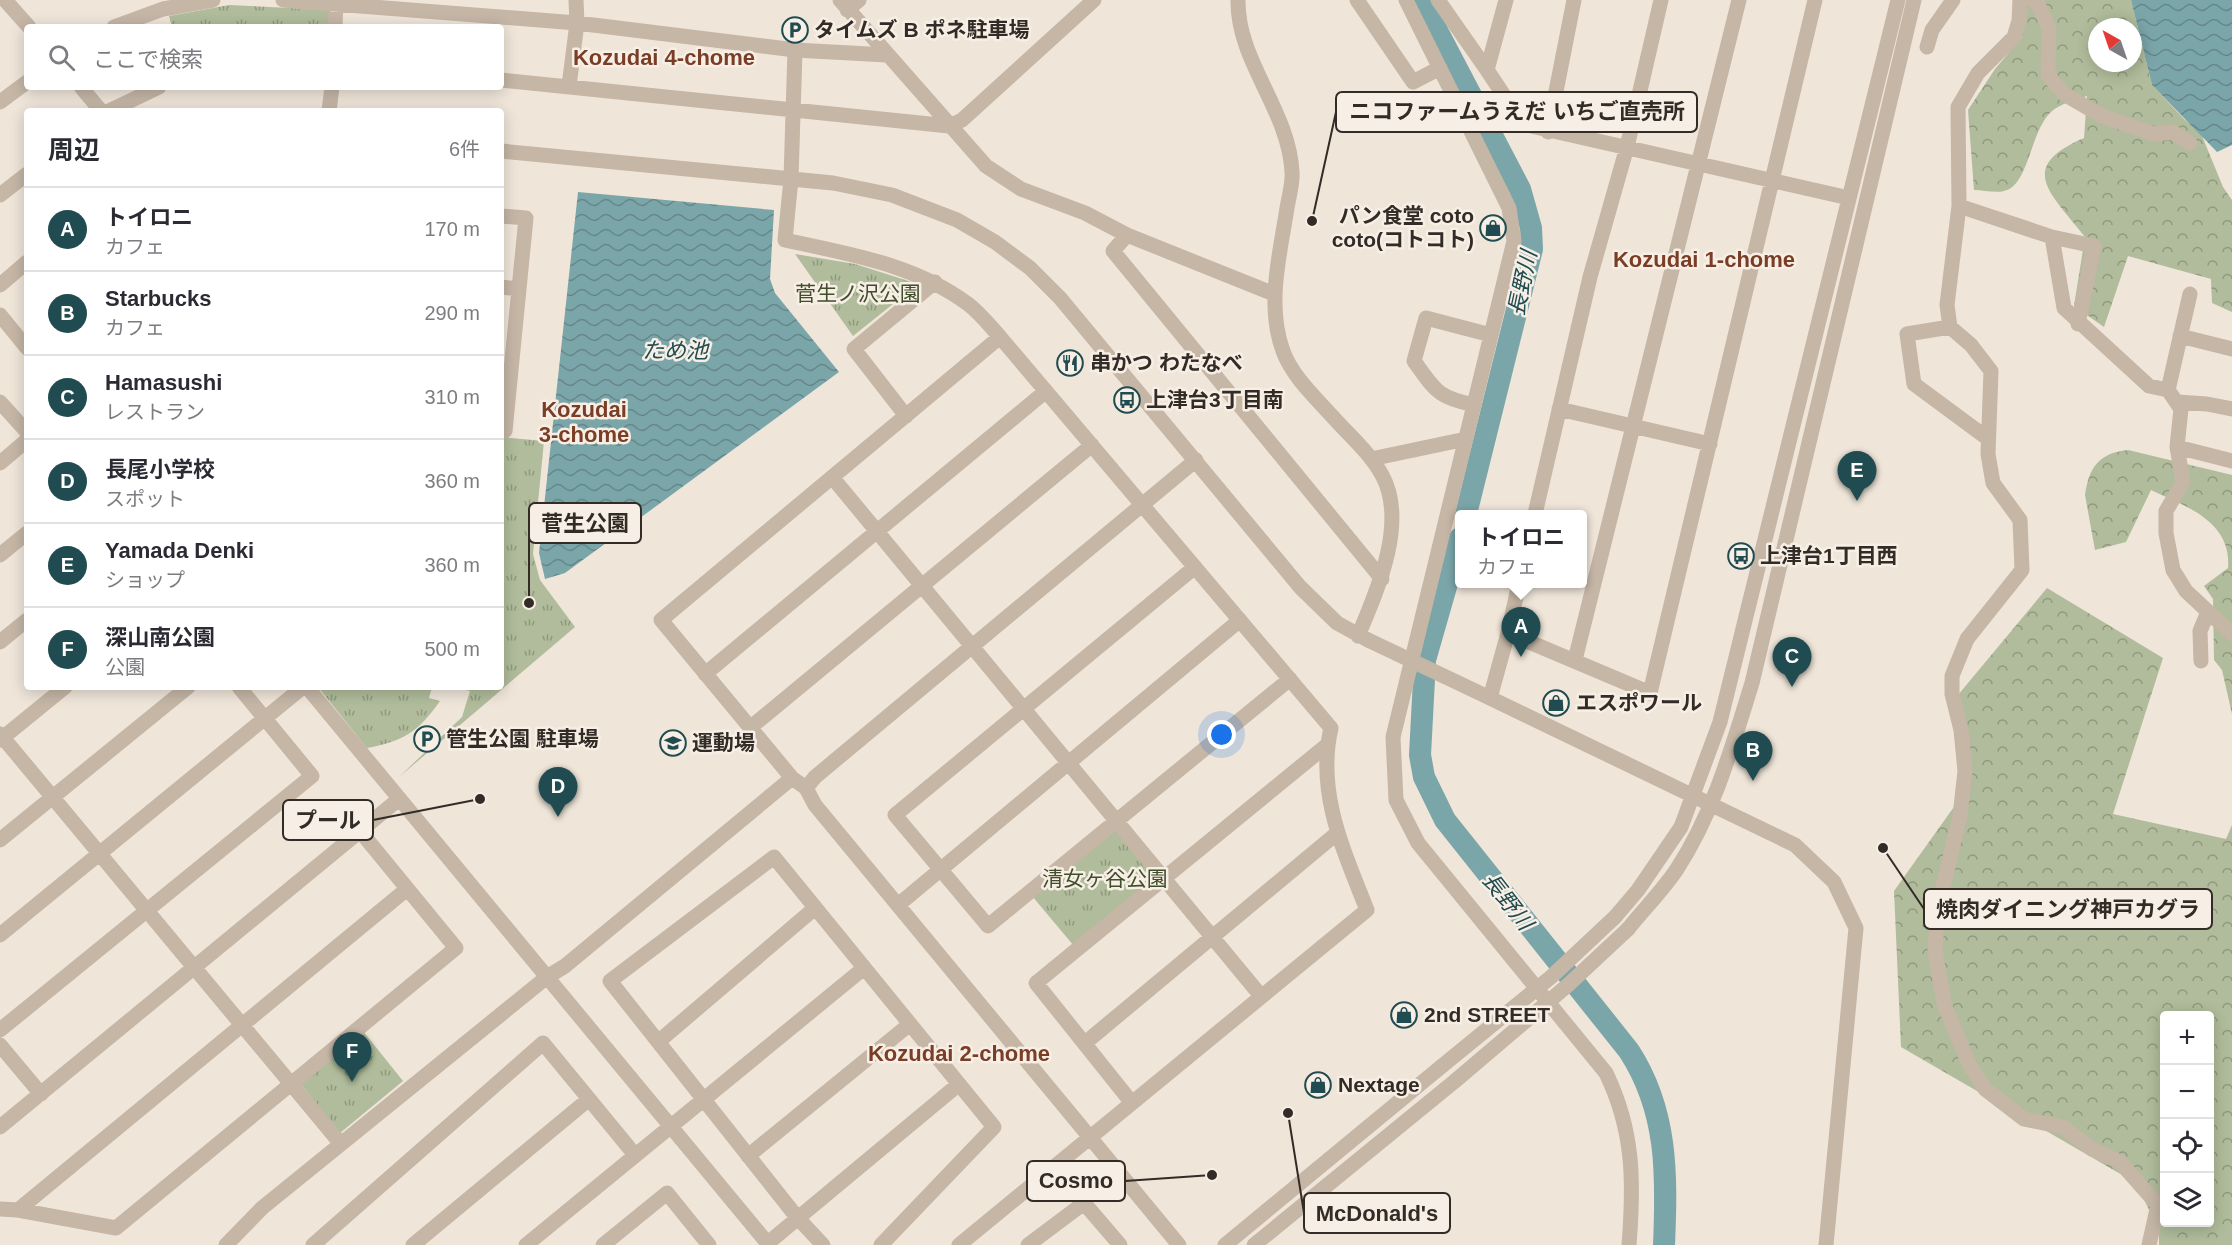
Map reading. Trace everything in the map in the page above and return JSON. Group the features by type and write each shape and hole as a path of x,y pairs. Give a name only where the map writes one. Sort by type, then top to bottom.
{"street":[{"path":"122,24 163,9 213,0"},
{"path":"283,0 336,1 577,23 795,50 886,55"},
{"path":"569,86 577,23 576,0"},
{"path":"842,3 859,0"},
{"path":"504,80 949,126 962,120 1094,0"},
{"path":"1238,0 1238,19 1251,57 1287,134 1292,173 1274,294 1283,351 1304,385 1371,459 1383,476 1394,509 1382,579 1363,638"},
{"path":"1357,0 1413,82 1440,68"},
{"path":"1406,0 1509,208 1514,241 1393,737 1396,800 1418,843 1606,1073 1620,1102 1626,1125 1633,1193 1629,1245"},
{"path":"1438,0 1523,124 1548,132 1627,147 1849,198"},
{"path":"1487,70 1506,0"},
{"path":"1548,132 1574,0"},
{"path":"1536,510 1590,277 1627,147 1661,0"},
{"path":"1508,633 1650,693 1772,181 1784,140 1815,0"},
{"path":"1225,1245 1551,977 1615,917 1660,859 1681,827 1720,722 1898,0"},
{"path":"1254,1245 1455,1081 1568,985 1628,929 1676,870 1724,775 1752,683 1914,0"},
{"path":"1927,46 1932,30 1953,0"},
{"path":"2020,0 2019,21 2014,37 1978,74 1958,106 1959,206 1947,305 1950,327 1971,345 1991,371 1987,438 1993,483 2020,520 2022,570 1967,639 1952,676 1952,694 1961,730 1965,771 1960,816 1938,908 1935,950 1942,994 1960,1045 1985,1089 2024,1119 2063,1126 2092,1149 2120,1162 2158,1205 2149,1245"},
{"path":"2033,0 2037,2 2049,28 2048,75 2064,94 2102,116 2154,134 2172,132 2190,143"},
{"path":"335,24 336,1"},
{"path":"1575,660 1699,164 1736,1"},
{"path":"4,2 26,24"},
{"path":"842,3 986,166 1021,189 1085,213 1127,235 1274,294"},
{"path":"795,50 791,179 785,240 899,267 935,282 970,305 1000,337 1331,728 1327,744 1330,799 1336,834 1367,910 959,1245"},
{"path":"0,102 24,84"},
{"path":"84,90 98,108"},
{"path":"115,108 153,90"},
{"path":"329,108 332,90"},
{"path":"504,151 852,185 892,195 957,220 995,242 1030,268 1060,298 1313,602 1337,623 1363,638 1693,794 1795,845 1834,882 1856,928 1826,1245"},
{"path":"0,195 24,176"},
{"path":"1959,206 2052,237 2094,246 2078,324"},
{"path":"504,216 526,218 519,289 506,358 504,431"},
{"path":"1127,235 1113,251 1382,579"},
{"path":"2052,237 2064,308 2078,324 2116,353 2150,386 2172,396 2232,409"},
{"path":"0,285 24,265"},
{"path":"906,416 854,349 935,282"},
{"path":"504,287 519,289"},
{"path":"2190,294 2180,336 2172,396 2181,409 2177,447 2182,482 2166,511 2166,533 2173,570 2186,591 2232,634"},
{"path":"0,315 24,344"},
{"path":"1474,405 1446,399 1434,389 1414,361 1426,318 1491,335"},
{"path":"1950,327 1907,334 1914,384 1987,438"},
{"path":"2180,336 2232,349"},
{"path":"1000,337 661,620 792,778 806,788 815,805 1179,1245"},
{"path":"705,674 1046,391"},
{"path":"0,402 24,429"},
{"path":"1559,409 1710,444"},
{"path":"1371,459 1466,439"},
{"path":"0,463 24,443"},
{"path":"751,727 1092,445"},
{"path":"2177,447 2232,460"},
{"path":"806,788 815,777 1196,460"},
{"path":"832,477 1261,996"},
{"path":"0,555 24,535"},
{"path":"1195,567 895,815 988,926 1290,679"},
{"path":"1490,698 1518,588"},
{"path":"2201,661 2200,631 2208,612"},
{"path":"898,905 1240,620"},
{"path":"0,642 24,622"},
{"path":"61,690 1,738 341,1144"},
{"path":"0,840 184,690"},
{"path":"0,1030 312,776 242,690"},
{"path":"0,935 301,690"},
{"path":"308,690 768,1244 796,1216 959,1084"},
{"path":"1132,1103 1036,982 1327,744"},
{"path":"226,1245 262,1208 547,977 564,966 792,778"},
{"path":"0,1127 399,799"},
{"path":"0,1209 18,1210 117,1228 456,948 360,831"},
{"path":"1085,1043 1336,834"},
{"path":"823,1245 796,1216 610,981 774,857 994,1127 881,1245"},
{"path":"18,1210 407,889"},
{"path":"658,1042 815,908"},
{"path":"526,1245 864,968"},
{"path":"748,1156 910,1024"},
{"path":"313,1245 543,1043 635,1155"},
{"path":"0,1045 41,1094"},
{"path":"412,1245 589,1099"},
{"path":"603,1245 667,1193 710,1245"},
{"path":"1028,1245 1084,1203 1120,1245"}],"green space":[{"path":"2024,0 2131,0 2135,18 2088,18 2088,72 2142,72 2142,45 2152,85 2185,120 2200,131 2223,187 2232,200 2232,312 2212,303 2211,279 2128,256 2104,327 2074,306 2085,237 2052,195 2046,183 2045,171 2050,160 2063,149 2084,138 2087,96 2059,106 2045,119 2020,177 2014,185 1999,192 1974,190 1968,110 1995,69 2022,37"},
{"path":"229,5 331,10 329,24 171,24 169,16"},
{"name":"菅生ノ沢公園","path":"795,254 855,264 918,284 853,336"},
{"path":"504,437 544,441 533,554 540,580 575,627 504,688"},
{"path":"2128,450 2232,475 2232,714 2222,670 2214,660 2213,599 2204,586 2228,568 2227,552 2222,538 2214,527 2191,509 2151,490 2126,542 2095,550 2085,495 2089,477 2097,463 2103,458"},
{"path":"2047,588 2163,658 2113,814 2226,839 2232,825 2232,1245 2159,1245 2159,1230 2136,1183 1901,1047 1894,891 1966,790 1958,695"},
{"path":"320,690 431,690 429,698 440,701 417,728 391,742 367,748"},
{"path":"466,690 501,690 399,777 462,717 470,691"},
{"name":"清女ヶ谷公園","path":"1118,826 1159,877 1074,946 1032,896"},
{"path":"363,1031 403,1081 340,1133 300,1083"}],"water":[{"path":"2131,0 2232,0 2232,145 2217,152 2152,85 2142,45 2142,18 2135,18"},
{"name":"ため池","path":"578,192 774,210 770,279 775,293 839,372 565,573 545,579 539,553"}],"waterway":[{"name":"長野川","path":"1421,0 1520,189 1531,228 1532,249 1467,510"},
{"name":"長野川","path":"1455,555 1425,660 1420,755 1424,777 1445,820 1629,1051 1642,1074 1658,1120 1662,1144 1665,1169 1664,1245"}],"place":[{"name":"タイムズ B ポネ駐車場","path":"795,30"},
{"name":"ニコファームうえだ いちご直売所","path":"1312,221"},
{"name":"パン食堂 coto coto(コトコト)","path":"1493,228"},
{"name":"串かつ わたなべ","path":"1070,363"},
{"name":"上津台3丁目南","path":"1127,400"},
{"name":"Yamada Denki","path":"1857,501"},
{"name":"上津台1丁目西","path":"1741,556"},
{"name":"菅生公園","path":"529,603"},
{"name":"トイロニ","path":"1521,657"},
{"name":"Hamasushi","path":"1792,687"},
{"name":"エスポワール","path":"1556,703"},
{"name":"管生公園 駐車場","path":"427,739"},
{"name":"運動場","path":"673,743"},
{"name":"Starbucks","path":"1753,781"},
{"name":"プール","path":"480,799"},
{"name":"長尾小学校","path":"558,817"},
{"name":"焼肉ダイニング神戸カグラ","path":"1883,848"},
{"name":"2nd STREET","path":"1404,1015"},
{"name":"深山南公園","path":"352,1082"},
{"name":"Nextage","path":"1318,1085"},
{"name":"McDonald's","path":"1288,1113"},
{"name":"Cosmo","path":"1212,1175"}],"district":[{"name":"Kozudai 4-chome","path":"664,57"},
{"name":"Kozudai 1-chome","path":"1704,259"},
{"name":"Kozudai 3-chome","path":"584,422"},
{"name":"Kozudai 2-chome","path":"959,1053"}]}
